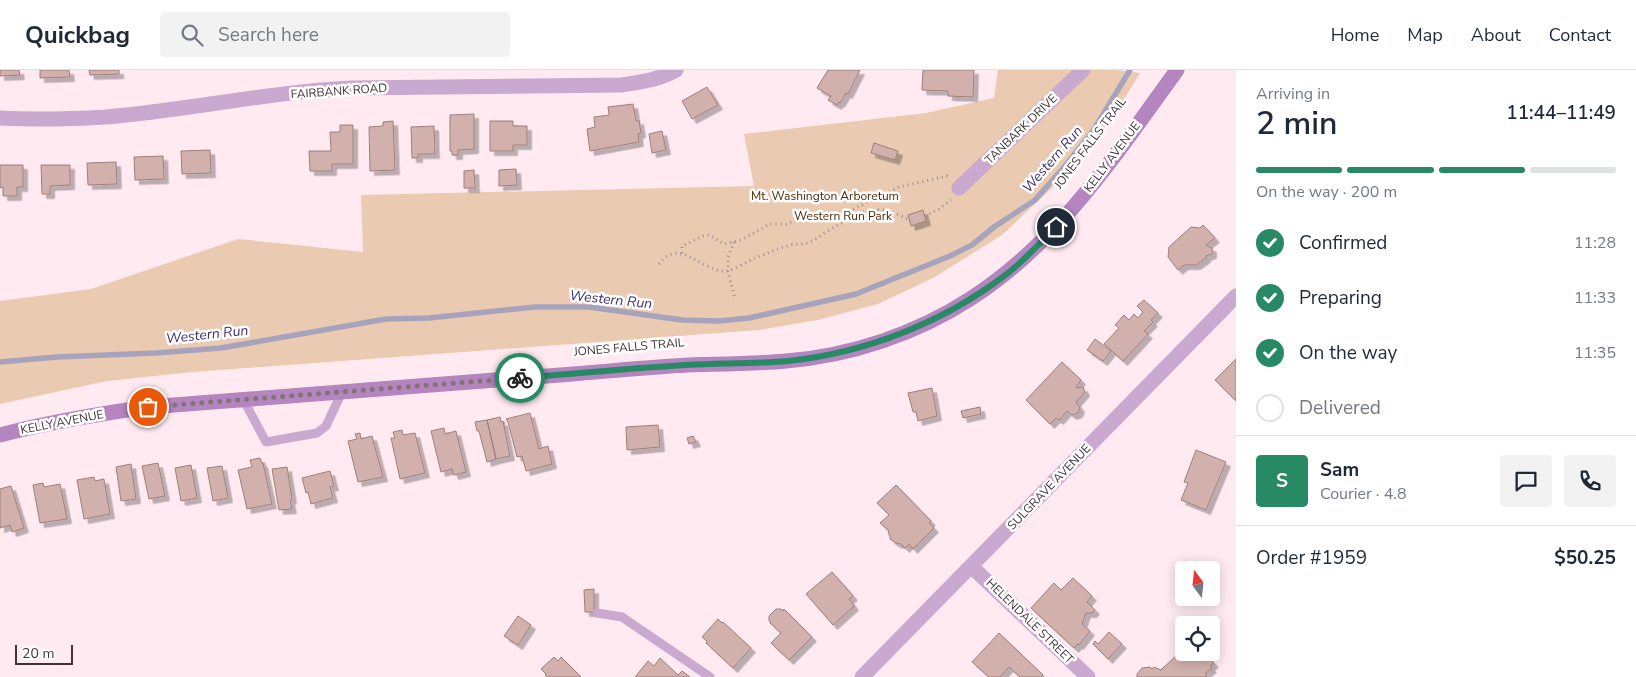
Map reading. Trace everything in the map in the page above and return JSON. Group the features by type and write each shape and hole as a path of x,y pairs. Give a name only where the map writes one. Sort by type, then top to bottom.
{"main road":[{"name":"KELLY AVENUE","path":"0,435 89,415 148,407 685,365 788,361 838,353 882,341 924,324 968,301 1004,276 1037,247 1066,217 1096,181 1177,70"}],"street":[{"name":"FAIRBANK ROAD","path":"0,118 60,119 108,116 312,90 620,85 647,81 676,70"},
{"name":"TANBARK DRIVE","path":"959,188 1082,70"},
{"name":"SULGRAVE AVENUE","path":"862,677 1236,296"},
{"name":"HELENDALE STREET","path":"971,566 1088,677"}],"lane":[{"path":"244,399 266,442 318,433 326,426 342,392"},
{"path":"597,613 622,617 710,677"}],"path":[{"path":"682,253 682,246 703,236 709,235 724,244 735,242 770,224 786,224 821,213 845,213 900,187 947,176 959,188 954,198 924,216"},
{"path":"658,264 675,254 682,253 712,269 728,271 788,245 809,242 862,212 879,208 899,214 909,220"},
{"path":"735,242 728,257 728,271 735,300"}],"green space":[{"name":"Western Run Park","path":"998,70 1116,70 1140,73 1115,114 1069,172 1002,235 933,278 878,304 818,320 759,330 193,372 107,381 0,404 0,301 91,289 238,239 363,252 361,195 754,186 744,134 926,113 994,98"}],"building":[{"path":"0,70 19,70 20,75 0,76"},
{"path":"40,70 69,70 70,77 40,78"},
{"path":"89,70 119,70 119,74 90,75"},
{"path":"828,70 860,70 848,94 846,93 837,105 828,100 831,96 817,88"},
{"path":"923,70 974,70 973,97 948,96 948,91 922,90"},
{"path":"707,87 718,105 692,119 682,101"},
{"path":"633,104 636,121 639,120 641,133 638,134 639,142 590,151 587,129 595,127 594,117 609,115 608,107"},
{"path":"474,114 474,149 458,150 458,155 452,155 452,151 450,151 450,115"},
{"path":"393,121 395,170 370,171 369,127 383,126 383,122"},
{"path":"490,121 513,121 513,126 527,126 527,145 513,145 513,151 490,151"},
{"path":"340,125 353,125 353,164 332,164 332,171 310,171 309,151 331,151 330,132 340,132"},
{"path":"434,126 435,154 418,154 418,158 412,158 411,127"},
{"path":"662,131 666,150 652,153 649,134"},
{"path":"874,143 898,151 895,160 871,153"},
{"path":"210,150 211,173 182,174 181,151"},
{"path":"163,156 164,179 135,180 134,157"},
{"path":"116,162 117,184 88,185 87,163"},
{"path":"0,165 23,165 23,187 17,187 17,196 3,196 3,187 0,188"},
{"path":"41,165 70,165 70,185 50,186 50,194 42,194"},
{"path":"516,169 517,185 499,186 499,170"},
{"path":"474,170 475,188 464,188 464,171"},
{"path":"923,210 926,221 911,226 908,215"},
{"path":"1203,225 1215,238 1206,245 1212,248 1212,254 1206,256 1196,265 1184,265 1178,270 1168,257 1169,247 1191,227 1200,228"},
{"path":"1144,300 1158,313 1151,320 1153,322 1144,331 1148,334 1123,361 1104,344 1119,328 1115,325 1124,315 1129,320 1134,314 1138,318 1143,312 1137,306"},
{"path":"1095,339 1111,351 1103,361 1087,350"},
{"path":"1236,359 1236,401 1215,380"},
{"path":"1062,362 1081,380 1076,387 1083,387 1085,392 1076,402 1080,408 1078,413 1072,415 1067,411 1059,420 1056,418 1050,424 1026,400"},
{"path":"932,388 937,416 918,421 916,412 913,412 908,393"},
{"path":"980,407 981,414 963,418 961,411"},
{"path":"530,413 539,449 548,446 552,464 526,471 522,456 517,457 506,419"},
{"path":"500,417 501,422 503,421 510,456 496,459 487,420"},
{"path":"487,420 496,459 487,462 475,422"},
{"path":"658,425 660,447 627,450 626,427"},
{"path":"444,428 445,434 456,431 466,472 454,475 452,469 441,472 431,431"},
{"path":"402,430 403,435 415,433 425,473 400,479 391,438 395,438 393,432"},
{"path":"360,433 361,439 372,436 383,477 358,482 348,441 357,439 355,434"},
{"path":"693,436 696,442 689,444 687,438"},
{"path":"1196,450 1226,462 1206,510 1181,500 1188,483 1184,482"},
{"path":"260,458 263,463 272,504 247,509 238,470 252,467 250,460"},
{"path":"158,463 165,496 149,499 142,466"},
{"path":"131,464 136,499 121,501 116,467"},
{"path":"191,465 197,498 181,501 175,468"},
{"path":"222,466 228,498 213,501 207,468"},
{"path":"287,467 292,509 279,510 272,469"},
{"path":"330,471 334,486 330,487 333,498 311,504 302,478"},
{"path":"94,477 95,481 104,479 110,514 84,519 77,480"},
{"path":"43,483 44,487 60,484 67,519 40,523 33,485"},
{"path":"896,485 931,521 929,523 934,528 913,549 909,544 905,548 890,539 889,531 880,523 889,515 877,503"},
{"path":"11,486 24,528 12,532 10,525 0,528 0,489"},
{"path":"832,572 853,596 849,599 854,606 833,625 806,594"},
{"path":"1073,578 1092,596 1087,602 1095,610 1092,613 1086,613 1082,624 1090,631 1079,645 1074,648 1031,608 1054,583 1061,590"},
{"path":"594,589 594,612 585,612 584,590"},
{"path":"776,609 783,611 784,609 812,637 789,660 771,643 781,633 769,621 769,616"},
{"path":"518,616 531,625 518,645 504,636"},
{"path":"718,619 751,648 733,668 702,637"},
{"path":"1109,632 1122,644 1108,659 1093,644 1095,641 1098,644"},
{"path":"999,633 1043,675 1041,677 1020,677 1009,667 1000,677 989,677 972,662"},
{"path":"554,657 558,661 561,657 581,677 547,677 541,669"},
{"path":"1175,657 1175,661 1212,661 1214,663 1210,666 1212,668 1206,673 1206,677 1137,677 1142,668 1150,667 1152,669 1154,667 1161,670"},
{"path":"660,658 678,675 682,671 690,677 635,677 648,661 654,666"}],"waterway":[{"name":"Western Run","path":"0,362 221,348 386,319 429,318 535,307 589,307 682,320 719,321 749,318 856,294 950,256 972,245 994,227 1035,200 1093,131 1130,70"}],"way so far":[{"path":"148,407 520,378"}],"route":[{"path":"520,378 685,365 788,361 838,353 882,341 924,324 968,301 1004,276 1037,247 1056,227"}],"park label":[{"name":"Mt. Washington Arboretum","path":"825,196"}]}
